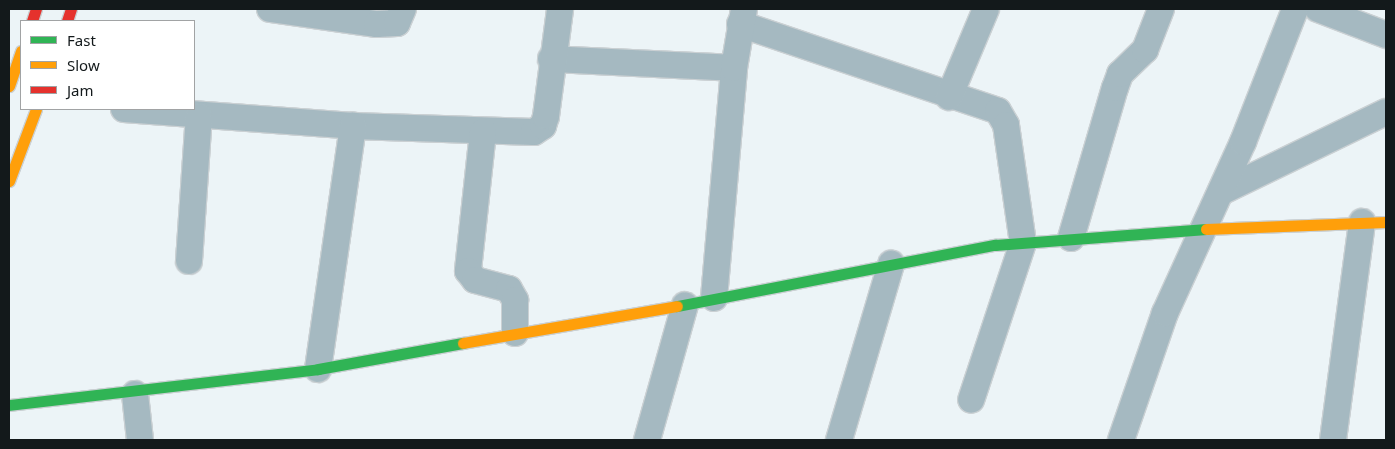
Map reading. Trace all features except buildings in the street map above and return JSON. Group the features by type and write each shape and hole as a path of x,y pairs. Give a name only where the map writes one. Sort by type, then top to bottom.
{"street":[{"path":"270,9 377,24 397,23 403,9"},
{"path":"135,110 353,126 483,132 534,132 543,126 551,59 560,9"},
{"path":"949,97 986,9"},
{"path":"1071,238 1120,74 1145,50 1161,9"},
{"path":"1121,440 1201,230 1221,192 1295,9"},
{"path":"1318,9 1386,35"},
{"path":"714,298 734,68 742,16 949,97 989,105 1006,125 1023,243 972,400"},
{"path":"9,86 20,54"},
{"path":"551,59 734,68"},
{"path":"9,181 36,110"},
{"path":"1221,192 1386,112"},
{"path":"189,261 198,116"},
{"path":"318,369 353,126"},
{"path":"483,132 468,271 476,280 509,289 516,300 516,333"},
{"path":"9,405 135,394 318,369 685,305 891,264 1023,243 1201,230 1374,222 1333,440"},
{"path":"839,440 891,264"},
{"path":"647,440 685,305"},
{"path":"135,394 140,440"}],"traffic: fast":[{"path":"677,306 995,245 1206,229"},
{"path":"9,405 318,369 463,343"}],"traffic: slow":[{"path":"9,86 20,54"},
{"path":"9,181 36,110"},
{"path":"1206,229 1386,222"},
{"path":"463,343 677,306"}],"traffic: jam":[{"path":"32,20 36,9"},
{"path":"67,20 71,9"}]}
